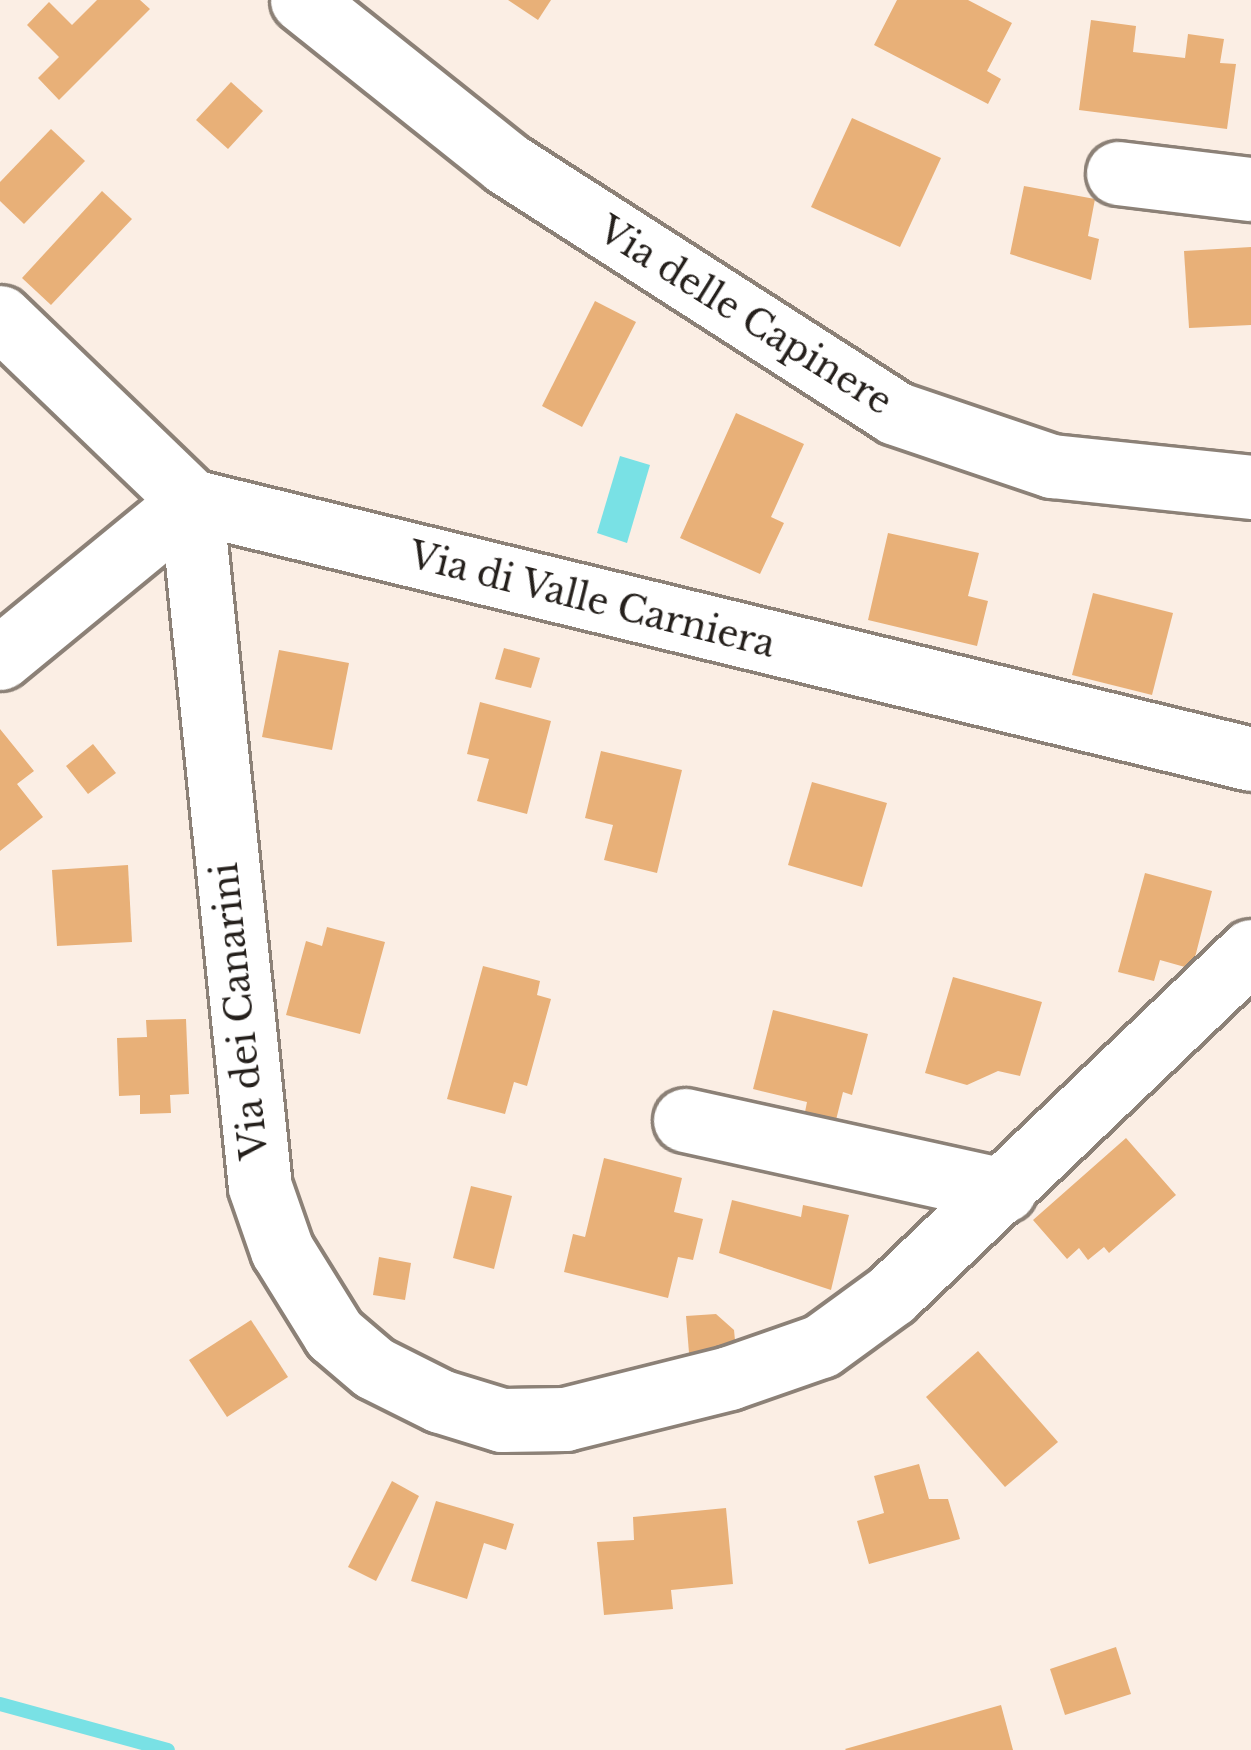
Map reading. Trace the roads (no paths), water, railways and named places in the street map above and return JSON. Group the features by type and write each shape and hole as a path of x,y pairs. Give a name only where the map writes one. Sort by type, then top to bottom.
{"street":[{"name":"Via delle Capinere","path":"302,0 506,163 895,413 1052,466 1251,487"},
{"path":"1118,173 1251,189"},
{"path":"0,317 190,501 0,658"},
{"name":"Via di Valle Carniera","path":"190,501 1251,759"},
{"name":"Via dei Canarini","path":"190,501 255,1164 294,1274 358,1355 475,1415 535,1422 605,1411 820,1346 878,1306 1251,951"},
{"path":"685,1120 1004,1190"}],"water":[{"path":"620,456 650,465 627,543 597,533"}],"waterway":[{"path":"0,1704 168,1750"}]}
